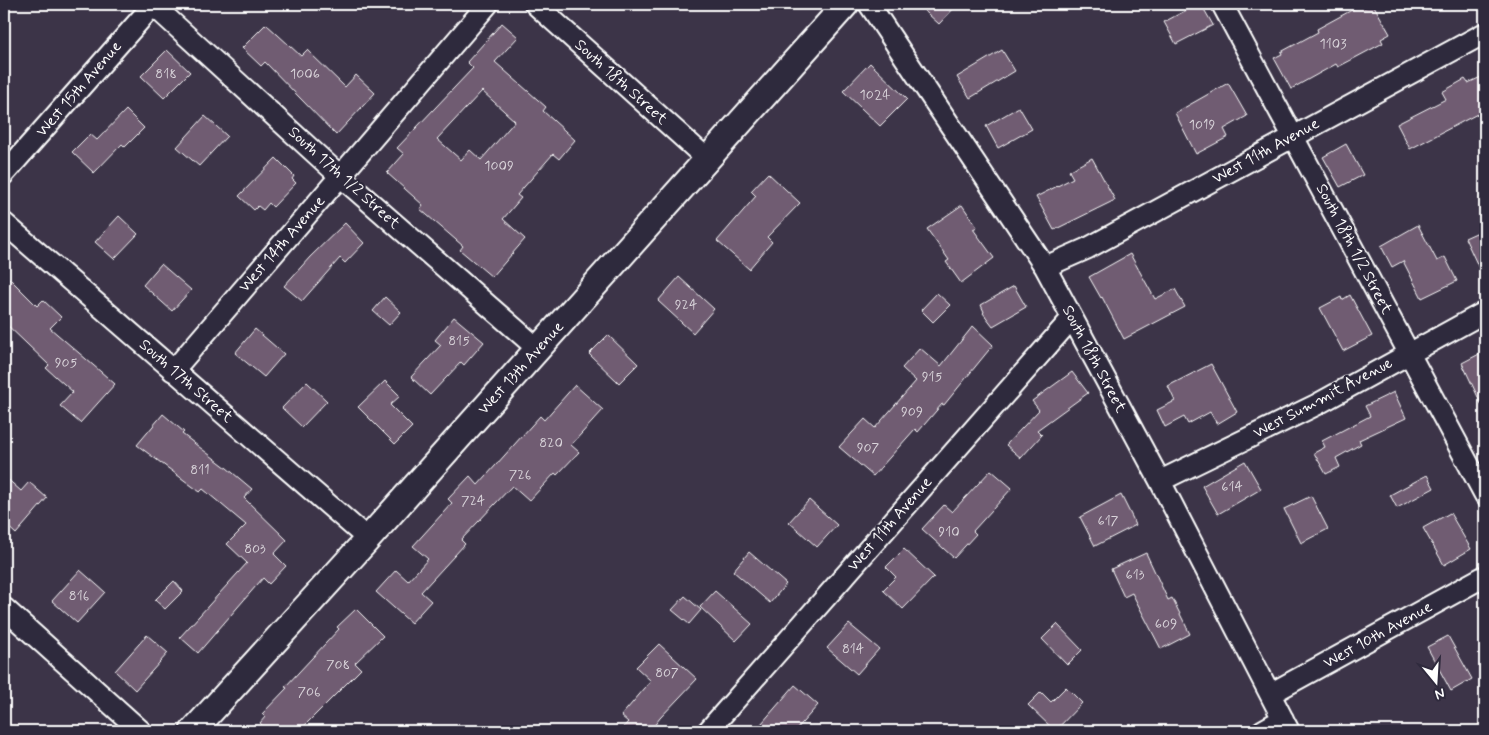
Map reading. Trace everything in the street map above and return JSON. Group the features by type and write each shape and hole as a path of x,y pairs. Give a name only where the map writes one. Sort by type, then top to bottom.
{"street":[{"name":"South 17th 1/2 Street","path":"153,4 340,176 538,349"},
{"name":"West 15th Avenue","path":"4,174 153,4"},
{"name":"West 14th Avenue","path":"174,370 488,4"},
{"name":"South 18th Street","path":"535,4 707,160"},
{"name":"West 13th Avenue","path":"194,731 846,4"},
{"name":"South 18th Street","path":"869,4 1046,267 1160,481 1286,725"},
{"name":"South 18th 1/2 Street","path":"1222,4 1485,494"},
{"name":"West 11th Avenue","path":"1046,267 1088,248 1485,33"},
{"name":"South 17th Street","path":"4,223 368,539"},
{"name":"West Summit Avenue","path":"1160,481 1316,405 1485,312"},
{"name":"West 11th Avenue","path":"708,731 1072,318"},
{"name":"West 10th Avenue","path":"1270,694 1485,576"},
{"path":"4,608 141,731"},
{"path":"1262,731 1286,725"}],"building":[{"path":"917,4 958,4 939,24"},
{"path":"1201,4 1213,25 1176,44 1164,22"},
{"path":"1373,4 1390,34 1381,39 1383,43 1338,67 1336,64 1291,89 1274,58 1282,54 1281,52 1318,32 1317,29 1361,5 1364,8"},
{"path":"502,23 518,37 495,62 546,107 543,111 575,140 559,159 553,154 517,195 521,198 503,219 525,239 492,277 460,250 463,246 420,209 423,205 387,173 404,154 397,148 473,68 467,62","holes":["482,91 515,121 481,160 470,150 461,160 437,139"]},
{"path":"266,24 301,56 307,50 345,87 356,75 375,93 336,135 265,62 261,66 242,48"},
{"path":"167,50 190,72 164,98 141,76"},
{"path":"1002,50 1015,71 970,98 957,77"},
{"path":"870,63 907,99 880,126 843,91"},
{"path":"1481,77 1485,85 1485,110 1410,149 1397,124 1446,99 1442,92 1465,79 1468,83"},
{"path":"1228,83 1247,116 1224,129 1228,137 1196,154 1175,113"},
{"path":"1019,107 1032,129 998,148 986,126"},
{"path":"126,110 144,128 125,147 122,144 94,173 72,152 90,134 97,140"},
{"path":"205,116 227,136 199,166 177,147"},
{"path":"1346,144 1363,175 1340,187 1323,157"},
{"path":"276,158 294,176 292,179 296,183 273,207 269,203 263,210 258,206 254,210 239,196"},
{"path":"1092,158 1115,200 1054,230 1036,197 1073,178 1069,171"},
{"path":"768,173 800,203 767,237 772,242 749,269 717,241 756,196 751,191"},
{"path":"962,205 977,227 973,229 994,258 961,283 946,262 949,260 927,229"},
{"path":"119,216 138,234 114,259 95,242"},
{"path":"345,223 364,243 345,263 340,258 302,301 284,286"},
{"path":"1418,225 1437,261 1445,257 1457,281 1422,298 1403,261 1392,267 1381,246"},
{"path":"1485,229 1485,281 1465,238"},
{"path":"1130,254 1155,299 1175,289 1185,307 1124,339 1089,277"},
{"path":"161,264 191,290 172,311 143,285"},
{"path":"4,273 37,306 43,300 61,317 50,328 115,384 80,423 60,406 73,392 46,368 49,365 4,322"},
{"path":"679,277 714,309 693,333 658,301"},
{"path":"1014,286 1026,307 993,326 983,313 981,305"},
{"path":"937,293 950,305 933,322 921,310"},
{"path":"1350,295 1372,336 1343,351 1320,308 1341,297 1342,300"},
{"path":"385,297 401,312 389,325 373,311"},
{"path":"454,317 484,342 464,365 461,362 430,395 411,377 441,345 435,340"},
{"path":"973,326 993,345 944,405 942,404 918,432 915,429 873,476 839,447 865,419 875,428 916,381 902,368 920,348 941,366"},
{"path":"255,329 284,354 264,377 235,353"},
{"path":"608,335 638,364 619,383 589,354"},
{"path":"1485,351 1485,412 1462,363"},
{"path":"1211,364 1237,412 1217,424 1210,412 1188,424 1184,417 1165,427 1157,410 1175,401 1168,386"},
{"path":"1072,372 1088,393 1037,430 1042,435 1021,458 1006,445 1039,410 1032,401"},
{"path":"385,381 400,396 390,405 412,427 395,444 358,407"},
{"path":"307,382 327,401 302,427 282,408"},
{"path":"575,385 603,410 571,445 579,452 557,475 555,473 529,501 512,486 461,540 465,544 421,592 431,601 411,623 376,592 396,570 408,581 428,559 413,546 452,503 448,499 470,476 478,485 540,416 544,420"},
{"path":"1394,392 1406,418 1359,440 1361,444 1336,458 1340,467 1326,474 1314,453 1325,447 1322,441 1370,416 1365,406"},
{"path":"163,414 184,432 182,434 252,489 244,498 287,540 274,554 286,566 269,584 263,578 198,653 180,637 247,563 227,544 246,525 203,489 200,492 137,445"},
{"path":"1245,461 1261,489 1218,514 1202,486"},
{"path":"991,470 1012,488 973,531 976,534 954,558 922,529 944,505 952,512"},
{"path":"1427,475 1434,488 1397,508 1390,495"},
{"path":"4,476 21,491 29,482 47,498 16,534 4,523"},
{"path":"1121,495 1136,525 1095,546 1080,517"},
{"path":"1311,496 1328,529 1301,543 1284,509"},
{"path":"809,500 837,525 817,547 789,522"},
{"path":"1450,513 1471,549 1444,565 1423,528"},
{"path":"904,549 934,577 903,609 883,590 896,577 886,567"},
{"path":"749,552 786,584 770,603 733,571"},
{"path":"1146,553 1168,600 1172,598 1190,634 1161,649 1132,593 1124,597 1111,569"},
{"path":"80,570 105,592 77,623 52,601"},
{"path":"174,581 183,591 165,609 155,600"},
{"path":"715,591 752,624 736,641 700,607"},
{"path":"685,596 701,610 689,624 672,610"},
{"path":"356,609 383,636 355,663 361,669 299,731 268,731 260,723 265,717 262,714 339,629 337,627"},
{"path":"849,624 879,649 857,674 827,648"},
{"path":"1057,624 1082,650 1067,665 1042,639"},
{"path":"147,635 168,653 135,690 115,671"},
{"path":"1448,636 1472,679 1451,691 1427,647"},
{"path":"659,644 697,679 650,731 620,731 628,722 621,716 651,681 636,667"},
{"path":"795,685 818,705 795,731 755,731"},
{"path":"1066,687 1082,703 1055,731 1028,705 1041,692 1051,702"}]}
